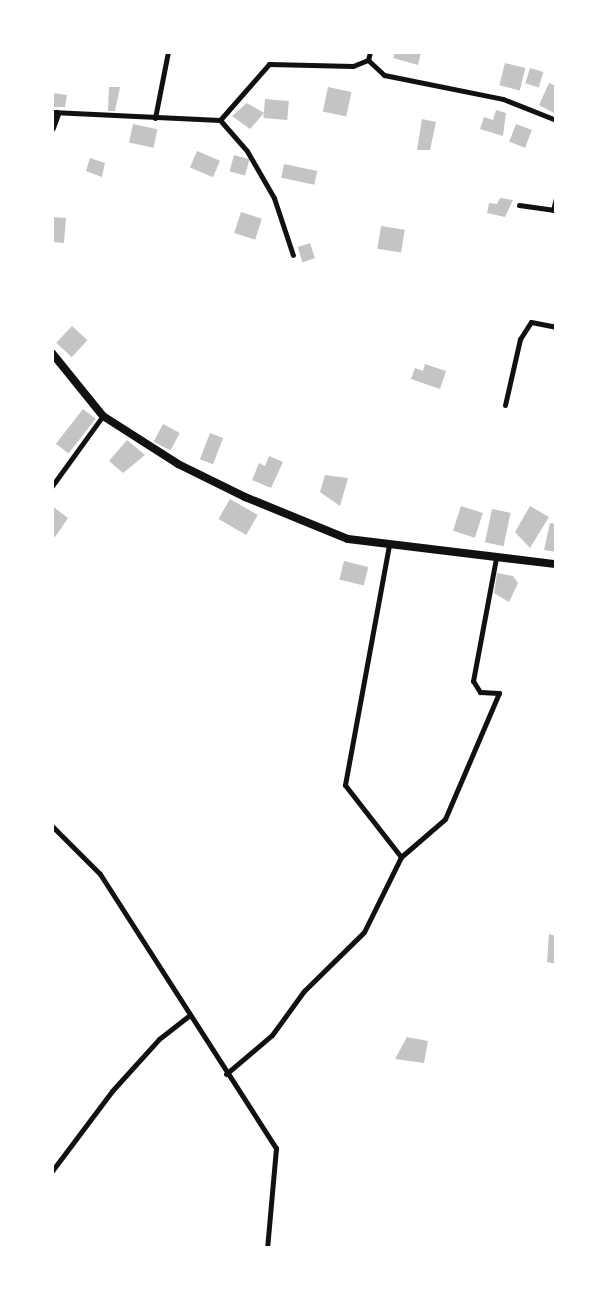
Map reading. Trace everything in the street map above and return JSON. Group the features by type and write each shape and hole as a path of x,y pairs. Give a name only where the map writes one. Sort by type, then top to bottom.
{"main road":[{"path":"52,128 55,113"},
{"path":"52,353 103,416 178,464 245,497 348,539 556,564"}],"street":[{"path":"155,118 168,52"},
{"path":"368,60 370,52"},
{"path":"220,120 269,64 353,66 368,60"},
{"path":"368,60 384,75 503,99 556,120"},
{"path":"55,113 220,120 247,151 274,198 293,255"},
{"path":"519,205 553,210 556,198"},
{"path":"505,405 520,339 531,322 556,327"},
{"path":"52,486 103,416"},
{"path":"389,545 345,785 401,857"},
{"path":"226,1074 272,1035 304,991 364,932 401,857 445,819 499,693 480,692 473,681 496,558"},
{"path":"52,826 100,874 188,1016 276,1148 267,1248"},
{"path":"52,1171 112,1091 188,1016"}],"building":[{"path":"395,52 421,52 418,65 393,58"},
{"path":"505,63 525,68 520,90 499,85"},
{"path":"530,68 543,72 539,87 525,83"},
{"path":"549,83 556,86 554,113 539,105"},
{"path":"109,87 120,87 115,111 108,111"},
{"path":"328,87 351,92 346,116 323,111"},
{"path":"52,93 67,95 65,107 52,107"},
{"path":"265,99 289,101 287,120 263,118"},
{"path":"247,103 264,113 250,129 232,116"},
{"path":"496,110 506,113 503,136 480,129 484,117 493,120"},
{"path":"422,119 436,122 430,150 417,150"},
{"path":"133,124 157,129 154,148 129,143"},
{"path":"516,124 532,130 525,148 509,142"},
{"path":"197,151 220,161 213,177 190,168"},
{"path":"234,155 249,159 245,176 230,171"},
{"path":"90,158 105,163 102,177 86,171"},
{"path":"284,164 317,171 314,185 281,178"},
{"path":"500,198 513,200 505,217 487,213 489,203 497,204"},
{"path":"241,212 262,219 255,240 234,233"},
{"path":"52,217 66,218 64,243 52,242"},
{"path":"381,226 405,230 401,252 377,249"},
{"path":"310,243 315,258 303,262 298,247"},
{"path":"72,326 87,340 72,357 56,343"},
{"path":"425,364 446,371 440,389 411,379 415,368 423,371"},
{"path":"83,409 96,419 69,454 56,444"},
{"path":"163,424 180,433 170,451 154,442"},
{"path":"210,433 223,438 213,464 200,459"},
{"path":"127,440 145,455 123,473 109,461"},
{"path":"269,456 283,462 271,488 252,480 259,463 265,466"},
{"path":"325,475 348,478 340,506 320,492"},
{"path":"230,499 258,515 246,535 218,519"},
{"path":"52,506 68,518 55,537 52,535"},
{"path":"461,506 483,513 475,538 453,531"},
{"path":"530,506 549,517 530,548 515,532"},
{"path":"492,509 511,513 504,546 485,542"},
{"path":"550,523 556,524 556,552 544,550"},
{"path":"344,561 368,567 364,585 339,579"},
{"path":"497,573 513,576 518,583 509,602 494,593"},
{"path":"549,934 556,936 556,964 547,962"},
{"path":"407,1037 428,1041 424,1063 395,1059"}]}
